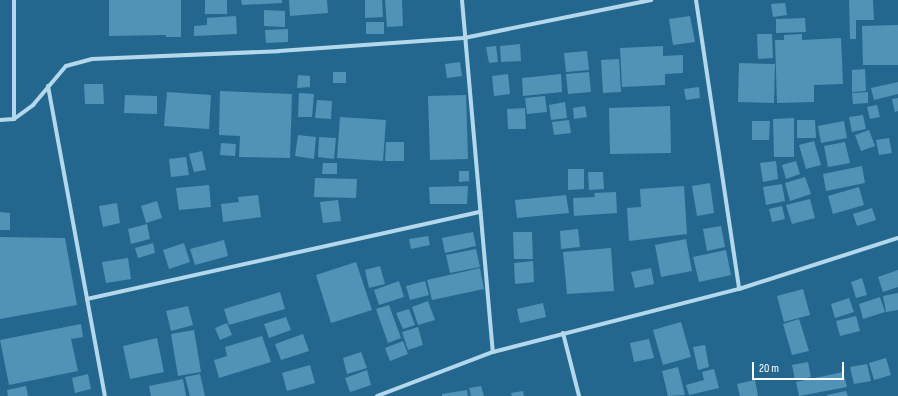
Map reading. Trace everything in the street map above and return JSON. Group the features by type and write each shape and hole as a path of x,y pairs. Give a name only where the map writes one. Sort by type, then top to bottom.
{"street":[{"path":"14,0 14,119"},
{"path":"462,0 464,38 493,352"},
{"path":"0,120 14,119 32,105 66,66 92,59 279,51 464,38 651,0"},
{"path":"696,0 739,289"},
{"path":"48,86 105,396"},
{"path":"87,299 480,212"},
{"path":"377,396 493,352 739,289 898,238"},
{"path":"563,333 580,396"}],"building":[{"path":"109,0 181,0 181,37 166,37 166,35 109,36"},
{"path":"205,0 227,0 227,14 205,14"},
{"path":"241,0 282,0 282,3 242,5"},
{"path":"289,0 327,0 328,13 290,16"},
{"path":"365,0 382,0 383,17 365,18"},
{"path":"385,0 402,0 403,26 387,27"},
{"path":"849,0 873,0 874,20 856,20 856,39 850,39"},
{"path":"785,3 787,15 773,17 771,4"},
{"path":"264,10 285,11 285,27 264,26"},
{"path":"236,16 237,34 194,36 194,26 207,25 207,18"},
{"path":"690,16 695,42 673,45 669,19"},
{"path":"805,18 806,32 776,33 776,19"},
{"path":"366,22 384,22 384,34 366,34"},
{"path":"898,25 898,65 863,65 862,26"},
{"path":"288,29 288,42 266,43 265,30"},
{"path":"757,34 772,34 773,58 758,59"},
{"path":"802,34 802,40 841,38 843,84 814,85 814,102 777,103 775,40 784,40 784,35"},
{"path":"520,44 521,61 501,62 500,46"},
{"path":"496,46 498,62 489,63 486,47"},
{"path":"663,46 663,56 683,55 683,73 665,74 665,85 622,87 620,48"},
{"path":"587,51 589,70 566,72 564,53"},
{"path":"619,59 621,92 603,93 601,60"},
{"path":"460,62 462,76 447,78 445,64"},
{"path":"739,63 775,64 774,103 738,102"},
{"path":"865,69 866,91 852,92 852,70"},
{"path":"333,72 346,72 346,83 333,83"},
{"path":"589,72 591,92 568,94 566,74"},
{"path":"508,74 510,94 494,96 492,76"},
{"path":"561,74 562,92 523,96 522,78"},
{"path":"298,75 310,76 310,87 297,88"},
{"path":"898,82 898,94 874,100 871,88"},
{"path":"84,84 103,84 104,104 85,104"},
{"path":"699,87 700,98 686,100 684,89"},
{"path":"220,91 292,94 290,158 239,157 240,136 219,135"},
{"path":"167,92 211,95 209,129 164,126"},
{"path":"868,92 868,103 853,104 852,93"},
{"path":"299,93 314,94 312,117 298,117"},
{"path":"125,95 157,96 157,114 124,113"},
{"path":"466,95 468,159 430,160 428,96"},
{"path":"545,96 547,112 527,114 525,98"},
{"path":"898,98 898,111 895,112 892,99"},
{"path":"317,100 332,101 331,119 315,118"},
{"path":"565,102 567,118 551,120 549,105"},
{"path":"877,105 880,117 870,119 867,107"},
{"path":"585,106 587,117 574,119 573,108"},
{"path":"670,106 671,153 610,154 609,108"},
{"path":"525,108 526,129 508,129 507,109"},
{"path":"863,115 866,129 852,132 849,117"},
{"path":"340,117 386,120 383,161 337,158"},
{"path":"794,118 794,157 774,157 773,119"},
{"path":"569,120 571,133 554,135 552,122"},
{"path":"797,120 815,120 816,138 797,138"},
{"path":"752,121 770,121 769,140 752,140"},
{"path":"844,121 847,138 821,143 818,126"},
{"path":"869,130 875,146 861,151 855,135"},
{"path":"298,135 316,137 314,159 295,156"},
{"path":"319,137 336,138 334,159 318,157"},
{"path":"889,138 892,153 879,155 876,140"},
{"path":"814,141 821,165 806,169 799,145"},
{"path":"386,142 404,142 404,161 385,161"},
{"path":"845,142 850,163 828,167 824,146"},
{"path":"221,143 236,144 235,156 220,155"},
{"path":"202,151 206,170 194,172 189,154"},
{"path":"186,157 189,175 171,177 169,159"},
{"path":"776,161 778,179 763,182 760,163"},
{"path":"796,161 800,174 786,179 782,165"},
{"path":"323,163 337,163 337,174 322,174"},
{"path":"862,166 865,183 826,191 823,174"},
{"path":"568,169 584,169 584,189 568,190"},
{"path":"459,171 469,171 469,181 459,182"},
{"path":"588,172 603,172 604,189 589,190"},
{"path":"805,177 811,194 790,201 785,183"},
{"path":"315,178 357,179 356,198 314,197"},
{"path":"710,183 714,213 697,216 692,186"},
{"path":"782,184 785,201 766,205 763,187"},
{"path":"209,185 211,207 179,210 176,188"},
{"path":"468,186 467,204 430,204 429,187"},
{"path":"684,186 687,234 629,241 627,208 641,207 640,189"},
{"path":"859,187 864,205 833,214 828,196"},
{"path":"616,192 617,213 574,216 573,198 595,197 594,193"},
{"path":"258,195 261,217 223,222 221,204 239,202 238,197"},
{"path":"566,195 569,213 517,218 515,200"},
{"path":"810,199 815,218 792,224 786,205"},
{"path":"338,200 341,221 323,223 320,202"},
{"path":"157,201 162,218 146,223 141,206"},
{"path":"117,203 120,223 103,227 99,206"},
{"path":"782,206 785,219 772,222 769,209"},
{"path":"872,208 876,220 857,226 853,214"},
{"path":"0,212 10,213 10,230 0,230"},
{"path":"147,224 150,239 131,244 128,229"},
{"path":"721,226 725,247 707,251 703,229"},
{"path":"578,229 580,247 561,249 560,231"},
{"path":"473,232 476,246 445,253 442,238"},
{"path":"513,232 532,232 533,259 514,259"},
{"path":"428,236 430,245 411,249 409,239"},
{"path":"0,237 65,238 77,305 0,319"},
{"path":"686,239 692,271 661,277 655,245"},
{"path":"224,240 228,256 195,265 190,249"},
{"path":"153,243 155,253 138,258 135,248"},
{"path":"184,243 190,262 169,269 163,250"},
{"path":"611,248 614,291 567,294 563,252"},
{"path":"476,249 480,267 450,273 446,255"},
{"path":"726,250 731,275 699,282 693,257"},
{"path":"128,258 131,279 106,283 102,262"},
{"path":"533,261 534,282 515,284 514,263"},
{"path":"356,262 372,310 331,323 316,275"},
{"path":"380,266 385,284 369,288 365,270"},
{"path":"480,268 484,289 432,300 427,280"},
{"path":"651,268 654,284 635,288 631,272"},
{"path":"898,270 898,287 883,292 878,277"},
{"path":"862,278 867,295 856,298 851,282"},
{"path":"399,281 404,297 379,305 374,290"},
{"path":"425,281 429,295 410,300 406,286"},
{"path":"803,289 810,315 784,322 777,296"},
{"path":"280,292 285,309 229,325 224,309"},
{"path":"898,293 898,310 886,312 883,296"},
{"path":"880,297 885,312 863,319 859,304"},
{"path":"849,298 854,312 835,318 831,304"},
{"path":"428,301 435,320 418,325 412,307"},
{"path":"543,303 546,317 520,323 517,309"},
{"path":"389,305 401,338 388,343 376,309"},
{"path":"188,306 193,325 171,331 166,311"},
{"path":"409,309 415,325 403,329 396,313"},
{"path":"856,316 860,331 840,336 836,321"},
{"path":"286,317 291,330 269,338 264,324"},
{"path":"799,319 809,351 792,355 783,324"},
{"path":"681,322 691,357 663,365 653,330"},
{"path":"227,323 232,335 220,340 215,328"},
{"path":"81,324 83,337 71,339 78,371 9,385 0,340"},
{"path":"418,327 423,345 408,350 402,332"},
{"path":"194,330 201,372 178,376 171,334"},
{"path":"303,334 309,351 281,360 275,344"},
{"path":"262,336 271,362 219,378 214,360 227,356 225,347"},
{"path":"157,338 164,372 130,379 123,346"},
{"path":"649,339 654,358 634,362 630,343"},
{"path":"403,341 408,354 390,361 385,348"},
{"path":"705,345 709,367 698,370 693,347"},
{"path":"361,352 367,368 347,374 343,358"},
{"path":"886,358 891,375 874,380 869,363"},
{"path":"808,362 811,377 795,380 792,365"},
{"path":"867,364 871,381 854,384 850,367"},
{"path":"310,365 315,383 287,391 282,373"},
{"path":"678,367 685,395 668,396 662,371"},
{"path":"714,369 719,388 689,395 686,385 704,380 702,372"},
{"path":"367,370 371,385 350,392 345,378"},
{"path":"843,372 847,387 799,396 796,382"},
{"path":"88,374 91,389 75,393 72,378"},
{"path":"200,374 205,396 190,396 185,377"},
{"path":"183,379 186,396 151,396 149,386"},
{"path":"755,380 758,396 740,396 737,384"},
{"path":"26,386 28,396 8,396 7,390"},
{"path":"481,386 484,396 471,396 469,388"},
{"path":"467,390 468,396 442,396 442,394"},
{"path":"523,391 524,396 512,396 511,393"},
{"path":"846,391 848,396 827,396 827,395"}]}
